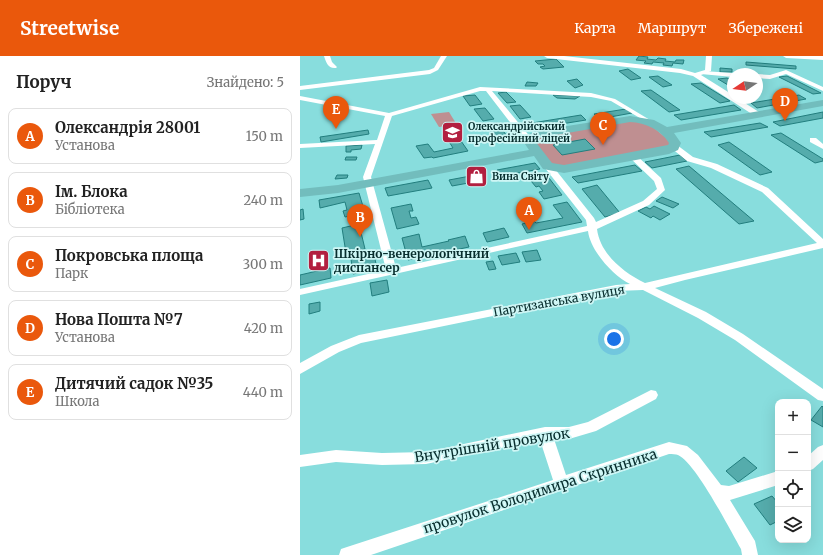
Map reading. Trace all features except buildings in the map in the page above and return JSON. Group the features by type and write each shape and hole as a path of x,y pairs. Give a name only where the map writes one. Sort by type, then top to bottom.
{"highway":[{"path":"665,131 823,103"},
{"path":"630,118 652,123 665,131 671,136 675,143 674,147 669,150 572,169 554,168 548,166 529,141 531,137 536,135 630,118"},
{"path":"300,193 338,189 537,152"}],"street":[{"path":"327,56 329,63 334,67"},
{"path":"300,88 427,72 436,69 444,56"},
{"path":"547,56 681,71 695,75 758,114"},
{"path":"695,75 708,71 709,56"},
{"path":"786,56 823,58"},
{"path":"763,76 770,77 786,72 823,89"},
{"path":"703,73 727,75"},
{"path":"486,89 529,141"},
{"path":"300,98 389,115 473,90 486,89 591,95 613,100 652,123"},
{"path":"389,115 368,172 368,183 392,272"},
{"path":"813,140 823,147"},
{"path":"300,146 378,142"},
{"path":"674,147 690,159 714,166 765,190 823,245"},
{"path":"300,292 593,227 646,203 661,190 658,180 633,157"},
{"path":"548,166 591,220 593,236 598,247 608,261 628,279 702,315 739,337 823,396"},
{"name":"Партизанська вулиця","path":"300,369 335,349 359,340 616,288 644,287 823,245"},
{"name":"Внутрішній провулок","path":"300,461 336,456 382,459 426,458 545,433 569,433 591,427 651,395"},
{"path":"545,433 561,483"},
{"name":"провулок Володимира Скринника","path":"347,555 561,483 663,450 676,448 682,450 693,459 717,492 749,547 750,555"},
{"path":"811,462 823,451"},
{"path":"717,492 729,493 775,479"}],"shaded area":[{"path":"449,112 457,125 439,127 431,114"},
{"path":"630,119 648,123 672,143 672,146 571,167 550,164 532,142 535,138"}],"place":[{"name":"Нова Пошта №7","path":"785,121"},
{"name":"Дитячий садок №35","path":"336,129"},
{"name":"Олександрійський професійний ліцей","path":"452,132"},
{"name":"Покровська площа","path":"603,145"},
{"name":"Вина Світу","path":"476,176"},
{"name":"Олександрія 28001","path":"529,230"},
{"name":"Ім. Блока","path":"360,237"},
{"name":"Шкірно-венерологічний диспансер","path":"319,261"}]}
